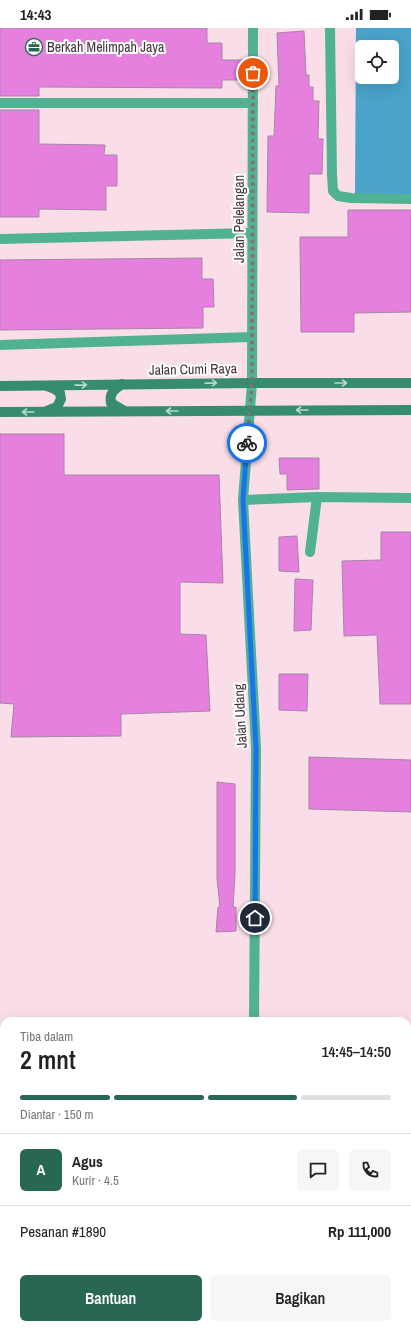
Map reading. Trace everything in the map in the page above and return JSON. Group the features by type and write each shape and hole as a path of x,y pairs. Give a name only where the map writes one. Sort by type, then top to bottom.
{"street":[{"name":"Jalan Pelelangan","path":"250,410 252,383 253,28"},
{"path":"330,28 333,191 338,196 351,198 411,199"},
{"path":"0,103 253,103"},
{"path":"0,239 252,233"},
{"path":"0,345 252,337"},
{"name":"Jalan Cumi Raya","path":"0,386 411,383"},
{"path":"122,384 113,390 110,398 111,404 125,411"},
{"path":"44,385 55,389 60,393 61,399 57,407 45,412"},
{"name":"Jalan Udang","path":"250,410 243,500 256,748 254,1017"},
{"path":"0,412 411,410"},
{"path":"243,500 317,497 411,498"},
{"path":"310,552 317,497"}],"water":[{"path":"356,28 411,28 411,194 355,194 356,84 399,84 399,40 356,40"}],"building":[{"path":"0,28 207,28 207,43 222,43 222,60 244,60 243,80 222,80 222,88 39,87 39,96 0,96"},
{"path":"304,31 306,75 309,75 309,87 313,87 313,101 319,101 318,139 323,139 322,174 309,174 309,213 267,212 268,136 274,136 276,86 279,86 277,33"},
{"path":"0,110 39,110 39,144 105,145 104,155 117,155 117,186 106,186 106,210 39,209 39,217 0,217"},
{"path":"348,210 411,210 411,312 354,313 354,332 301,332 300,237 348,237"},
{"path":"202,258 202,279 213,279 214,307 203,307 203,328 0,330 0,260"},
{"path":"0,434 64,434 64,475 219,475 223,583 180,582 180,634 206,635 210,711 121,714 121,736 11,737 14,704 0,703"},
{"path":"279,458 319,458 319,489 287,490 287,474 280,474"},
{"path":"381,532 411,532 411,704 380,704 377,635 344,636 342,561 381,560"},
{"path":"297,536 299,572 279,571 279,537"},
{"path":"295,579 313,580 311,630 294,631"},
{"path":"279,674 308,674 307,711 279,710"},
{"path":"309,757 411,760 411,812 309,809"},
{"path":"217,782 235,784 235,873 233,907 236,907 236,931 216,932 218,907 220,907 217,879"}],"way so far":[{"path":"247,443 252,383 253,73"}],"place":[{"name":"Berkah Melimpah Jaya","path":"34,47"}],"route":[{"path":"247,443 243,500 256,748 255,918"}]}
